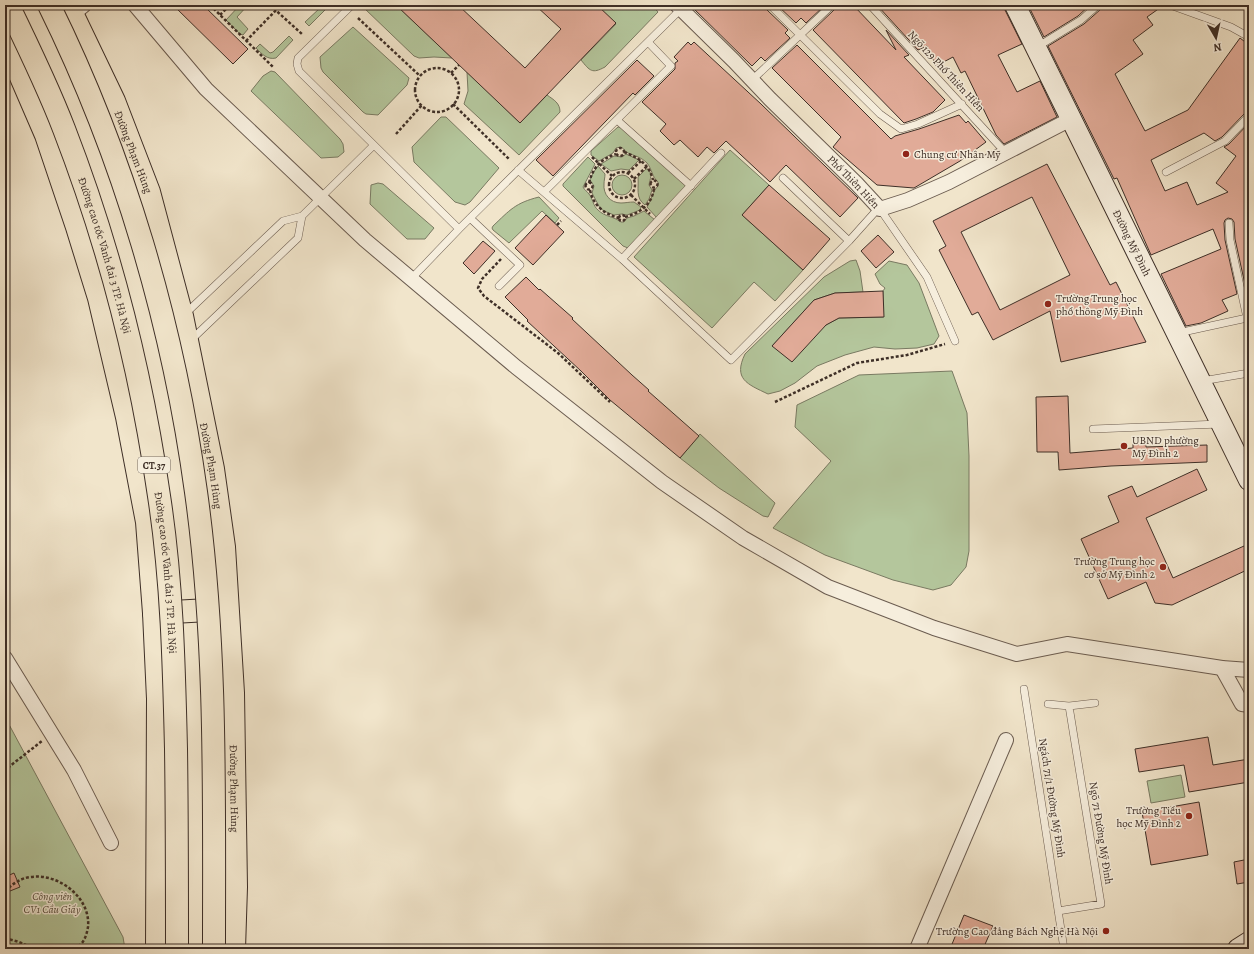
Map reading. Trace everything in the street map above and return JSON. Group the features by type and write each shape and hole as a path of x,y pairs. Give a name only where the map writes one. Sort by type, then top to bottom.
{"main road":[{"name":"Đường cao tốc Vành đai 3 TP. Hà Nội","path":"8,5 64,128 95,215 122,306 144,401 160,498 169,588 174,670 177,949"},
{"path":"49,5 98,115 130,204 157,297 180,394 196,493 206,586 212,676 214,949"},
{"name":"Đường Phạm Hùng","path":"75,8 114,101 149,192 182,316 216,486 224,547 233,709 236,887 234,949"},
{"path":"5,40 46,135 78,227 99,298 127,417 145,514 154,613 158,699 157,949"},
{"path":"154,613 228,608"}],"street":[{"path":"135,5 206,89 365,240 516,367 662,482 743,538 828,587 934,628 1017,654 1067,644 1222,668 1249,670"},
{"name":"Đường Mỹ Đình","path":"1015,5 1176,333 1247,470"},
{"name":"Phố Thiên Hiền","path":"679,7 856,183 880,209 908,200 949,182 1004,152 1022,145 1071,119"},
{"path":"5,658 74,770 111,843"},
{"path":"1222,668 1242,704 1249,705"},
{"path":"917,949 1006,740"},
{"path":"1238,949 1249,942"}],"lane":[{"path":"340,5 346,11"},
{"path":"352,5 298,58 298,71 459,229"},
{"path":"770,5 801,34 880,114 901,128 918,124 962,104"},
{"path":"752,80 832,5"},
{"name":"Ngõ 129 Phố Thiên Hiền","path":"870,5 962,104 1004,152"},
{"path":"1036,47 1081,20 1098,5"},
{"path":"1170,5 1231,27 1249,37"},
{"path":"411,279 518,170 648,42 679,7"},
{"path":"544,192 671,66 648,42"},
{"path":"1166,172 1225,142 1249,116"},
{"path":"617,120 690,186"},
{"path":"182,316 283,221 302,216 374,145"},
{"path":"622,259 721,153"},
{"path":"518,170 622,259 731,360 849,241 875,212 880,209 927,277 956,341"},
{"path":"783,178 849,241"},
{"path":"188,343 298,238 302,216"},
{"path":"470,218 520,265 500,286"},
{"path":"1176,333 1247,318 1230,240 1229,223"},
{"path":"1200,381 1249,373"},
{"path":"1093,428 1222,424"},
{"name":"Ngách 71/1 Đường Mỹ Đình","path":"1024,689 1058,911"},
{"path":"1048,704 1069,706 1095,703"},
{"name":"Ngõ 71 Đường Mỹ Đình","path":"1058,911 1101,904 1069,706"},
{"path":"1058,911 1064,949"}],"path":[{"path":"210,5 274,68"},
{"path":"220,15 230,5"},
{"path":"270,5 303,35"},
{"path":"246,41 281,5"},
{"path":"358,18 420,76"},
{"path":"451,73 459,65"},
{"path":"432,68 439,68 451,73 459,86 459,93 453,104 445,110 438,111 430,110 422,105 416,96 415,89 416,82 420,76 425,71 432,68"},
{"path":"453,104 510,160"},
{"path":"396,134 422,105"},
{"path":"589,183 592,186 590,190 593,199 599,208 604,212 619,218 621,221 624,221 625,218 644,208 650,200 654,188 656,187 656,181 654,180 647,166 636,157 624,152 624,150 620,148 616,150 616,154"},
{"path":"585,151 612,176"},
{"path":"590,190 585,188 585,184 589,183 592,172 598,164 606,157 616,154 621,156 624,152"},
{"path":"628,173 641,161"},
{"path":"634,179 647,166"},
{"path":"620,172 628,173 634,179 635,187 631,195 622,198 614,196 608,184 612,176 620,172"},
{"path":"654,180 650,184 651,187 654,188"},
{"path":"631,195 657,222"},
{"path":"557,225 561,220"},
{"path":"507,253 482,279 478,288 484,296 558,353 610,402"},
{"path":"775,402 857,363 907,355 956,341"},
{"path":"5,772 10,766 52,734"},
{"path":"5,891 14,883 32,876 46,877 60,881 73,890 84,906 88,922 87,933 82,943 73,949"},
{"path":"5,938 35,949"}],"green space":[{"path":"240,5 248,5 237,17 248,29 243,35 240,34 226,20"},
{"path":"320,5 330,5 309,26 305,22 320,8"},
{"path":"367,5 396,5 452,58 419,58 414,56 364,8"},
{"path":"597,5 652,5 658,12 605,67 594,71 589,69 581,60 616,24"},
{"path":"353,27 409,78 407,85 378,115 366,114 363,112 323,72 321,68 320,57"},
{"path":"289,36 293,40 276,58 267,57 256,48 260,44 270,53 273,52"},
{"path":"271,71 275,72 340,139 343,144 344,152 338,157 321,158 251,91 263,76"},
{"path":"467,72 520,123 547,95 558,104 560,112 519,155 464,104 468,91"},
{"path":"441,117 446,117 499,168 470,202 465,205 455,202 414,162 412,147"},
{"path":"618,127 620,127 687,185 657,218 647,207 658,186 658,182 654,178 647,163 628,153 621,147 616,148 613,153 599,161 591,155 591,151"},
{"path":"730,150 769,185 742,215 803,270 775,301 754,282 712,328 634,257"},
{"path":"626,154 639,160 629,170 621,169 611,171 601,164 614,156 622,157"},
{"path":"588,157 595,164 583,187 598,210 603,214 621,222 624,222 627,218 644,211 655,220 628,248 623,246 563,186 563,184"},
{"path":"598,166 605,174 604,188 608,197 617,203 634,202 641,207 640,210 627,215 614,215 600,208 592,193 594,186 590,180"},
{"path":"646,169 648,169 650,173 651,177 649,185 652,190 645,205 640,199 638,192 638,177"},
{"path":"622,175 629,178 632,185 629,192 622,195 615,192 612,185 615,178"},
{"path":"378,183 383,184 434,228 425,239 407,239 370,204 371,185"},
{"path":"539,197 559,218 555,223 542,211 509,243 493,230 493,226 513,208 531,199"},
{"path":"856,260 860,271 863,292 835,293 814,300 772,346 826,325 839,318 883,317 883,291 885,288 880,284 875,274 889,261 907,265 919,283 939,336 934,344 917,348 895,349 874,347 845,355 817,366 795,383 780,391 768,394 748,384 741,375 742,362 745,354 824,277 850,261"},
{"path":"952,371 967,413 969,456 969,551 966,567 951,585 933,590 893,580 825,555 773,528 831,461 795,427 797,405 859,375"},
{"path":"700,434 775,503 768,517 763,516 719,488 680,458"},
{"name":"Công viên CV1 Cầu Giấy","path":"5,717 123,937 125,949 5,949"},
{"path":"1181,775 1185,797 1151,803 1147,781"}],"building":[{"path":"173,5 203,5 248,49 233,64"},
{"path":"396,5 458,5 525,68 561,29 535,5 597,5 616,23 520,123"},
{"path":"690,5 765,5 766,9 788,30 785,33 790,38 765,61 761,57 752,66"},
{"path":"777,5 825,5 806,23 801,18 796,23"},
{"path":"837,5 853,5 896,50 886,30 909,55 904,57 945,100 933,112 904,123 813,30 835,9"},
{"path":"877,5 1004,5 1022,44 998,55 1017,92 1040,81 1057,117 1004,144 996,135 965,71 961,73 953,57 936,66 927,46 918,50"},
{"path":"1028,5 1090,5 1078,16 1044,37"},
{"path":"1103,5 1164,5 1147,17 1153,25 1133,40 1143,54 1115,74 1145,131 1188,110 1240,38 1249,45 1249,111 1245,113 1222,137 1215,141 1204,133 1151,160 1165,191 1187,182 1197,205 1228,192 1216,183 1236,156 1224,147 1229,144 1249,123 1249,288 1246,289 1235,239 1234,222 1232,219 1228,218 1224,223 1225,240 1237,294 1222,300 1228,311 1201,323 1186,326 1161,274 1221,249 1213,229 1151,255 1117,178 1114,179 1048,46 1084,24 1101,9"},
{"path":"688,42 691,45 694,42 761,104 858,198 840,217 786,165 770,182 726,141 714,153 707,147 698,157 680,140 674,145 660,131 666,124 642,102 675,69 675,63 678,61 674,57"},
{"name":"Chung cư Nhân Mỹ","path":"797,45 891,139 895,136 959,115 966,123 968,121 986,142 960,161 914,188 877,185 833,147 841,137 772,68"},
{"path":"637,60 654,76 635,95 633,93 553,176 536,160"},
{"path":"1047,164 1110,285 1116,282 1146,342 1061,362 1050,311 993,340 978,312 972,315 939,250 946,246 933,221","holes":["1032,197 1070,275 1000,310 961,232"]},
{"path":"769,185 830,239 803,270 742,215"},
{"path":"546,215 564,232 533,265 515,248"},
{"path":"878,235 894,252 876,268 861,251"},
{"path":"483,241 495,251 474,274 463,263"},
{"path":"526,277 539,290 540,289 573,318 572,319 649,390 648,391 699,436 680,458 610,400 527,321 528,320 505,297"},
{"path":"883,291 884,317 839,318 826,325 792,362 772,346 814,300 835,293"},
{"path":"1068,396 1070,453 1133,448 1133,444 1146,443 1146,447 1207,445 1207,462 1059,470 1058,452 1037,452 1036,397"},
{"path":"1197,469 1207,490 1146,518 1173,578 1244,546 1249,557 1249,569 1172,605 1155,603 1146,582 1108,599 1081,539 1119,522 1108,496 1132,486 1137,497"},
{"path":"1208,737 1213,765 1249,759 1249,782 1189,792 1184,765 1139,772 1135,749"},
{"path":"1199,802 1208,855 1151,865 1142,812"},
{"path":"1249,859 1249,882 1237,884 1234,862"},
{"path":"14,873 20,887 5,893 5,877"},
{"path":"964,915 993,926 983,949 950,949"}],"place":[{"name":"Chung cư Nhân Mỹ","path":"906,154"},
{"name":"Trường Trung học phổ thông Mỹ Đình","path":"1048,304"},
{"name":"UBND phường Mỹ Đình 2","path":"1124,446"},
{"name":"Trường Trung học cơ sở Mỹ Đình 2","path":"1163,567"},
{"name":"Trường Tiểu học Mỹ Đình 2","path":"1189,816"},
{"name":"Trường Cao đẳng Bách Nghệ Hà Nội","path":"1106,931"}]}
